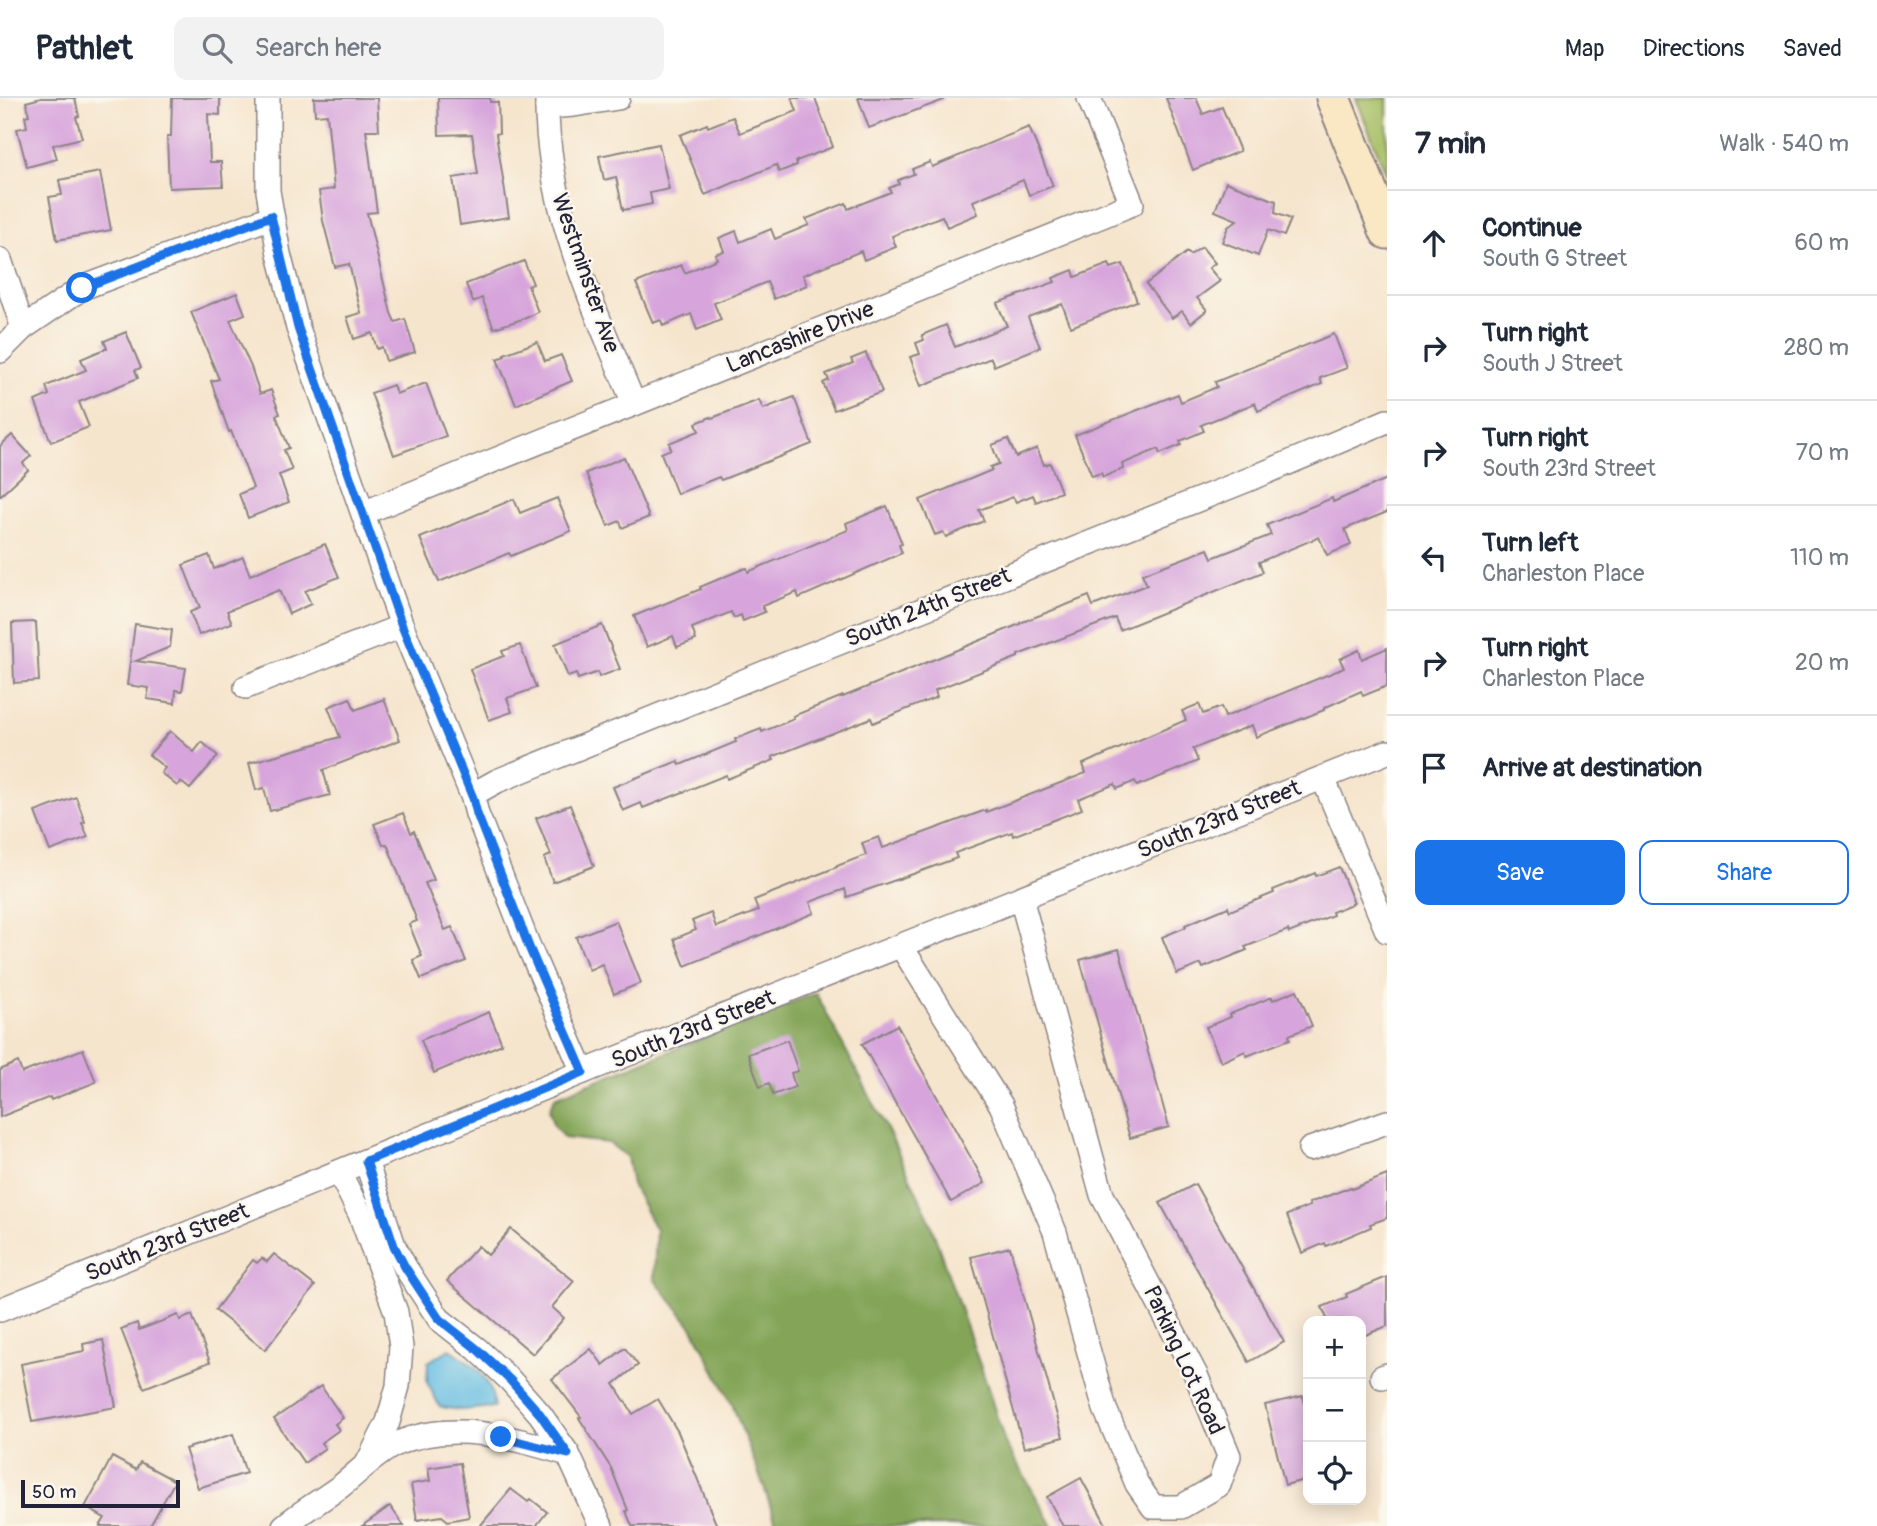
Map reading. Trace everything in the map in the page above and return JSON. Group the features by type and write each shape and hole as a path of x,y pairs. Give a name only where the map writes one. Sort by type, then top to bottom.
{"street":[{"path":"268,98 268,191 271,216 298,328 402,626 473,798 526,938 583,1072"},
{"path":"547,102 574,105 618,98"},
{"name":"Lancashire Drive","path":"363,513 1132,204 1089,98"},
{"path":"1334,98 1387,232"},
{"name":"Westminster Ave","path":"547,102 556,187 567,231 581,273 634,404"},
{"path":"0,351 23,328 82,288 271,216"},
{"path":"0,260 23,328"},
{"name":"South 24th Street","path":"473,798 477,792 497,781 1246,481 1387,421"},
{"path":"246,687 402,626"},
{"name":"South 23rd Street","path":"0,1310 583,1072 1387,752"},
{"path":"1323,778 1387,931"},
{"name":"Parking Lot Road","path":"901,946 1001,1105 1055,1232 1105,1409 1137,1484 1153,1507 1181,1507 1219,1485 1229,1455 1196,1375 1102,1195 1021,898"},
{"path":"1310,1149 1387,1122"},
{"path":"366,1161 394,1246 405,1267 439,1319 510,1380 540,1414 568,1454 601,1526"},
{"path":"339,1171 360,1214 397,1312 401,1347 398,1386 388,1422 367,1463"},
{"path":"284,1526 395,1445 429,1433 462,1431 501,1437 568,1454"}],"green space":[{"path":"1356,98 1387,98 1387,176"},
{"path":"816,993 890,1135 927,1214 1005,1443 1053,1526 777,1526 732,1404 693,1328 654,1279 656,1230 632,1185 627,1157 609,1143 564,1138 553,1124 549,1109 555,1097"}],"water":[{"path":"450,1349 480,1372 490,1387 494,1407 462,1410 440,1407 427,1382 428,1362"}],"building":[{"path":"41,98 75,98 79,116 76,117 82,138 53,145 57,159 27,167 17,129 27,127 25,116 29,115 26,102"},
{"path":"172,98 220,98 220,115 208,114 210,162 221,162 223,186 169,188 167,136 171,136"},
{"path":"314,98 377,98 379,130 366,130 377,212 367,213 391,313 395,322 405,319 415,352 386,361 382,347 377,349 372,333 354,339 347,317 361,313 349,264 335,267 323,221 319,191 334,189 327,114 315,115"},
{"path":"438,98 490,98 490,102 498,102 499,133 496,134 509,217 460,225 453,178 478,174 472,134 439,135"},
{"path":"792,98 815,98 833,147 796,161 797,165 779,172 776,165 705,195 680,135 733,117 740,133 797,111"},
{"path":"858,98 943,98 944,100 869,128"},
{"path":"1166,98 1196,98 1203,114 1222,107 1240,151 1193,170"},
{"path":"1029,127 1053,186 1029,195 1023,180 973,201 978,214 947,227 942,216 892,236 896,247 864,260 861,251 803,275 807,285 774,299 767,282 714,303 721,320 697,330 691,314 663,326 661,320 653,323 636,283 681,265 685,273 717,259 715,254 724,251 719,238 736,231 740,242 771,229 775,239 809,225 806,219 846,203 848,209 891,192 889,188 899,184 898,180 914,174 912,169 930,162 932,167"},
{"path":"659,144 669,189 650,193 652,204 623,210 616,177 604,180 599,156"},
{"path":"100,172 111,230 57,240 49,197 62,195 59,180"},
{"path":"1226,182 1276,201 1275,213 1291,219 1284,236 1268,230 1258,256 1222,242 1228,227 1237,220 1215,211"},
{"path":"1202,247 1215,263 1209,268 1220,281 1197,298 1207,310 1191,323 1182,311 1172,318 1146,284 1187,252 1190,255"},
{"path":"524,261 533,284 528,286 538,312 494,328 482,298 473,302 466,284"},
{"path":"1109,264 1111,268 1123,264 1137,301 1071,327 1062,304 1028,317 1040,347 994,366 991,358 921,386 910,357 920,354 916,343 924,340 922,335 946,325 955,347 1007,326 997,303 1055,282 1053,278 1073,270 1075,277"},
{"path":"237,293 245,314 230,320 260,394 271,390 280,414 276,415 289,448 284,450 292,470 279,475 289,502 248,518 239,494 253,488 211,381 219,379 191,312"},
{"path":"126,332 141,368 135,370 138,378 79,402 89,427 51,442 35,401 49,395 46,386 86,370 81,359 107,348 104,341"},
{"path":"1334,334 1347,368 1320,378 1322,384 1258,411 1255,403 1201,425 1204,431 1180,441 1181,445 1160,454 1158,449 1122,464 1123,469 1103,477 1101,473 1092,476 1075,435 1178,394 1181,402 1217,387 1215,382"},
{"path":"537,342 545,361 561,355 572,381 516,405 497,359"},
{"path":"866,353 882,392 834,410 823,383 829,380 826,374 853,363 851,359"},
{"path":"426,383 446,436 394,455 371,393 393,385 396,394"},
{"path":"794,397 812,444 721,480 719,477 677,494 661,453 671,449 669,443 699,431 696,423 711,417 759,400 763,409"},
{"path":"12,435 31,456 23,463 28,470 0,496 0,446"},
{"path":"1008,439 1016,457 1037,448 1044,465 1050,463 1061,492 1036,502 1033,495 1016,502 1013,497 979,510 984,521 946,537 943,532 935,535 920,500 992,470 990,467 999,464 992,445"},
{"path":"624,457 649,517 622,528 620,521 608,526 586,473"},
{"path":"1387,479 1387,512 1345,529 1351,545 1327,555 1319,537 1259,562 1263,572 1120,630 1115,618 935,690 937,697 873,723 871,718 772,757 774,760 727,779 726,775 643,808 641,803 623,811 613,787 678,761 680,765 736,742 735,739 761,729 762,732 794,719 793,716 1089,596 1093,606 1147,585 1142,574 1208,549 1212,558 1271,535 1267,525 1332,498 1333,502"},
{"path":"557,498 571,531 439,582 420,538 514,499 520,513"},
{"path":"887,506 902,544 899,545 902,553 799,598 797,592 762,606 765,612 743,621 741,615 734,618 731,612 692,628 696,640 677,647 673,636 647,647 634,616 743,569 747,568 748,572 848,530 846,523"},
{"path":"325,544 339,577 305,591 311,604 289,614 279,590 227,611 232,623 199,635 190,612 200,608 183,565 209,555 214,569 243,557 250,575"},
{"path":"36,622 39,681 14,683 12,623"},
{"path":"135,624 172,630 170,647 136,661 186,668 182,691 176,690 175,703 147,699 149,688 127,685"},
{"path":"602,625 620,669 599,677 598,672 578,679 576,674 568,677 555,644"},
{"path":"520,645 536,688 507,698 512,712 489,720 470,669 504,656 502,651"},
{"path":"1387,648 1387,686 1363,696 1361,691 1324,710 1256,737 1252,725 1193,749 1198,761 1177,770 1137,786 1135,781 1117,789 1115,784 1078,799 1082,809 1013,836 1012,832 955,853 957,858 913,874 847,897 845,889 810,902 814,913 685,966 674,939 696,930 692,921 711,913 716,927 758,911 754,900 866,855 862,843 879,837 883,848 986,812 1086,773 1083,764 1186,720 1182,711 1199,704 1203,714 1221,707 1225,717 1344,668 1340,659 1359,650 1362,659"},
{"path":"350,698 355,710 384,699 400,740 323,770 330,795 270,811 264,788 256,790 249,763 340,737 328,707"},
{"path":"170,731 194,752 202,742 218,756 190,789 181,782 177,786 161,773 165,768 149,755"},
{"path":"76,797 88,837 50,851 35,812"},
{"path":"570,805 594,866 553,882 544,858 551,855 536,818"},
{"path":"403,813 411,833 414,831 434,880 425,883 445,930 452,927 466,961 421,979 413,960 422,956 409,924 417,921 387,844 383,845 374,824"},
{"path":"1339,867 1354,903 1332,912 1333,915 1245,947 1247,950 1203,968 1201,964 1177,974 1162,937 1228,907 1230,911 1315,873 1316,876"},
{"path":"616,921 641,983 614,994 602,964 589,970 576,937"},
{"path":"1119,949 1169,1127 1130,1138 1080,960"},
{"path":"1297,990 1312,1026 1289,1035 1290,1039 1247,1056 1245,1051 1221,1062 1206,1027 1231,1017 1230,1014"},
{"path":"489,1012 502,1044 434,1073 421,1040"},
{"path":"897,1025 985,1183 951,1202 862,1044"},
{"path":"787,1040 798,1071 791,1073 795,1087 773,1095 769,1083 760,1087 748,1054"},
{"path":"83,1049 96,1082 0,1117 0,1070 18,1062 22,1073"},
{"path":"1387,1175 1387,1218 1326,1246 1325,1243 1302,1253 1287,1215 1310,1206 1309,1203"},
{"path":"1195,1184 1284,1342 1249,1362 1160,1203"},
{"path":"511,1229 574,1281 552,1307 564,1318 533,1354 447,1281 478,1246 488,1255"},
{"path":"1010,1247 1063,1437 1024,1448 971,1257"},
{"path":"274,1254 315,1286 265,1350 215,1310 253,1260 257,1263 262,1258 267,1262"},
{"path":"1387,1277 1387,1326 1366,1335 1366,1316 1326,1316 1322,1307 1347,1297 1346,1294"},
{"path":"178,1315 180,1320 192,1315 210,1362 144,1388 121,1329 137,1323 139,1330"},
{"path":"103,1340 116,1407 32,1422 21,1364 84,1351 83,1344"},
{"path":"625,1348 638,1365 614,1384 633,1414 658,1399 678,1432 717,1526 632,1526 611,1468 579,1418 581,1417 552,1379 591,1349 603,1365"},
{"path":"321,1386 343,1418 335,1424 339,1430 321,1443 325,1448 304,1463 274,1419"},
{"path":"1303,1396 1303,1480 1285,1485 1265,1405"},
{"path":"233,1434 246,1473 198,1488 185,1449"},
{"path":"112,1457 136,1470 140,1462 175,1481 150,1526 100,1526 105,1518 85,1507"},
{"path":"460,1463 469,1517 448,1521 442,1516 417,1520 411,1484 430,1481 428,1468"},
{"path":"1081,1478 1107,1526 1063,1526 1047,1497"},
{"path":"511,1489 528,1502 531,1499 547,1512 536,1526 480,1526"},
{"path":"390,1506 404,1526 362,1526"}],"route":[{"path":"82,288 271,216 298,328 402,626 473,798 522,929 583,1072 366,1161 394,1246 439,1319 510,1380 540,1414 568,1454 501,1437"}]}
